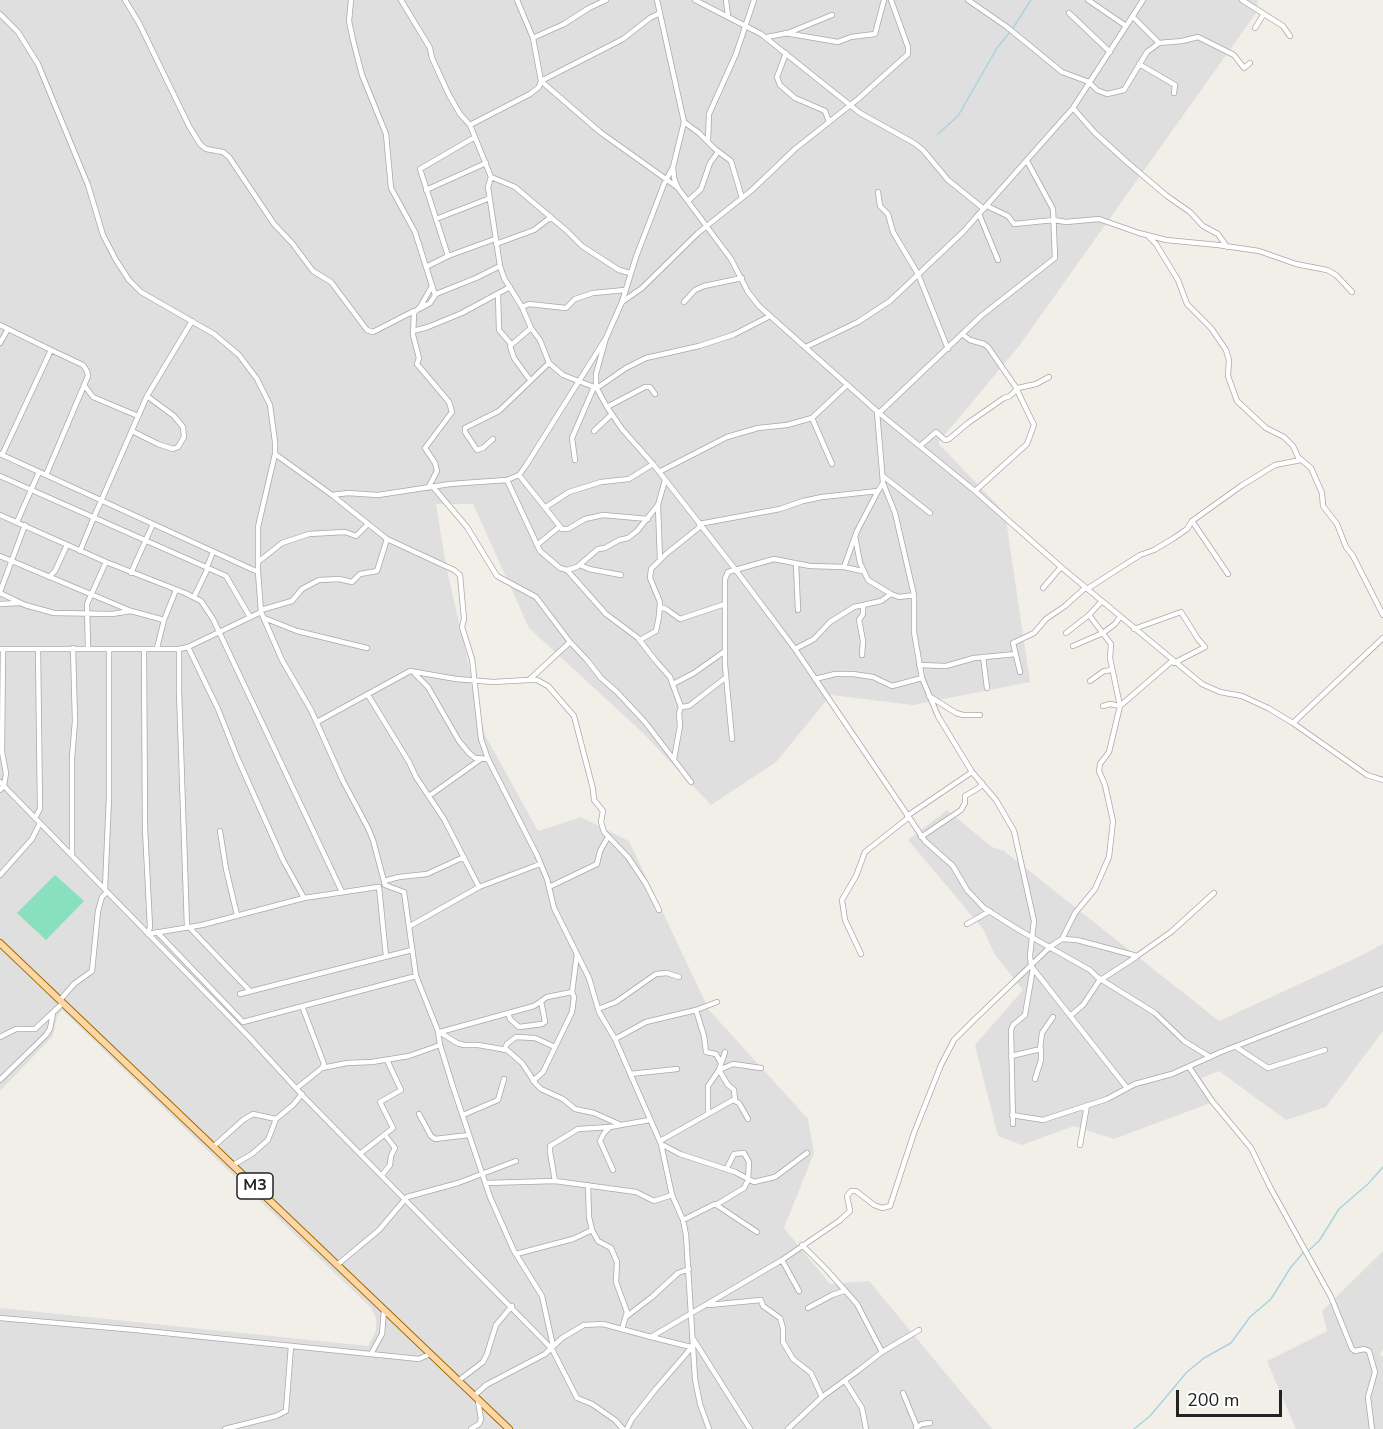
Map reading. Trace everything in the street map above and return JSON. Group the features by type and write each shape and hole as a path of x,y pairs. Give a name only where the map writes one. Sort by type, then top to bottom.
{"main road":[{"name":"M3","path":"0,943 509,1429"}],"street":[{"path":"125,0 200,144 206,149 223,152 229,157 274,224 313,271 331,282 367,330 373,332 430,303 435,295 500,266"},
{"path":"351,0 350,21 353,40 362,75 386,134 392,188 415,232 435,295"},
{"path":"401,0 430,48 432,58 449,95 460,114 471,125 491,177 488,187 500,266 531,328 540,340 549,363 557,371 595,387 612,414 735,569 795,649 921,837 953,866 979,903 1155,1012 1184,1041 1210,1057"},
{"path":"471,125 539,87 541,81 533,38 517,0"},
{"path":"533,38 564,24 606,0"},
{"path":"575,460 572,438 595,387 596,374 606,338 673,167 684,122 657,0"},
{"path":"695,0 746,24 767,37 849,105 877,124 918,146 948,180 986,207 1008,216 1014,224 1099,219 1148,236 1258,251 1296,264 1327,270 1336,275 1352,292"},
{"path":"726,0 728,16"},
{"path":"708,141 709,114 736,54 754,0"},
{"path":"785,33 838,42 851,37 873,35 876,33 884,0"},
{"path":"622,302 635,294 706,226 763,181 795,149 909,53 891,0"},
{"path":"968,0 1007,27 1062,72 1089,82 1104,93 1123,91 1147,52 1159,43 1198,37 1234,55 1244,68 1250,63"},
{"path":"1088,0 1126,26"},
{"path":"806,347 872,314 890,301 986,207 1073,108 1143,0"},
{"path":"1242,0 1249,2 1263,15 1283,26 1290,36"},
{"path":"541,81 623,39 660,13"},
{"path":"1069,13 1110,52"},
{"path":"0,14 18,32 38,64 88,184 103,235 129,280 141,292 228,345 257,379 270,405 275,431 275,454 260,518 258,572 261,611 282,660 317,722 343,781 373,840 384,883"},
{"path":"767,37 785,33 832,15"},
{"path":"1255,28 1263,15"},
{"path":"1133,17 1159,43"},
{"path":"786,53 777,77 780,85 795,98 825,111 829,122"},
{"path":"1139,64 1175,85 1174,93"},
{"path":"541,81 600,132 678,188"},
{"path":"1073,108 1095,133 1127,162 1190,212 1203,226 1218,234 1227,247"},
{"path":"684,122 718,152 726,156 732,164 742,198"},
{"path":"448,256 420,167 475,137"},
{"path":"688,201 701,189 710,163 718,152"},
{"path":"878,413 981,316 1054,259 1056,255 1053,209 1027,161"},
{"path":"426,190 486,163"},
{"path":"673,167 678,188 731,259 748,292 770,316 878,413 975,491 1101,602 1202,684 1221,692 1242,696 1268,708 1367,775 1383,780"},
{"path":"491,177 515,187 582,246 619,270 630,273"},
{"path":"878,192 880,206 888,214 893,232 918,274 948,349"},
{"path":"436,219 490,198"},
{"path":"979,214 998,260"},
{"path":"426,267 448,256 534,230 551,217"},
{"path":"1148,236 1156,244 1178,280 1187,304 1211,328 1226,350 1228,375 1237,401 1266,428 1284,437 1301,460 1311,468 1322,493 1323,506 1337,524 1346,547 1353,556 1383,615"},
{"path":"684,302 693,291 704,286 742,278"},
{"path":"431,487 437,471 435,463 425,448 451,414 452,409 449,402 417,365 419,356 413,331 416,310 432,286"},
{"path":"413,331 433,326 510,287"},
{"path":"522,307 529,304 566,308 575,299 593,293 625,290"},
{"path":"498,294 499,330 511,344 514,358 530,380"},
{"path":"595,387 646,358 734,335 770,316"},
{"path":"80,551 147,396 192,321"},
{"path":"0,325 85,366 88,376 46,475"},
{"path":"511,344 531,328"},
{"path":"0,344 8,329"},
{"path":"962,334 988,347 1017,390 1034,425 1030,440 975,491"},
{"path":"332,495 378,495 431,487 507,480 519,475 606,338"},
{"path":"51,350 0,454 258,572"},
{"path":"493,439 477,450 465,432 465,428 499,411 549,363"},
{"path":"920,446 936,432 945,440 949,439 1002,399 1049,377"},
{"path":"84,385 93,397"},
{"path":"659,472 727,437 758,428 787,425 812,418 847,385"},
{"path":"607,407 645,387 650,387 655,394"},
{"path":"132,432 173,449 178,447 184,437 183,427 174,416 147,396"},
{"path":"79,398 93,397 138,416"},
{"path":"878,413 883,483 895,513 914,595 916,611 914,632 922,678 938,716 972,772 996,800 1016,839 1034,921 1032,967 1025,1015 1011,1028 1012,1124"},
{"path":"594,430 612,414"},
{"path":"812,418 832,464"},
{"path":"275,454 387,539 458,573 463,604 462,627 472,659 481,739 488,759 540,864 549,887 552,904 589,978 598,1009 615,1039 661,1143 672,1195 683,1220 686,1234 692,1347 697,1391 709,1429"},
{"path":"1020,672 1013,645 1015,641 1034,633 1046,619 1086,588 1140,555 1174,538 1187,529 1192,521 1241,486 1275,465 1301,460"},
{"path":"546,507 569,492 601,482 629,479 653,464"},
{"path":"17,522 39,472"},
{"path":"519,475 546,507 559,527 568,529 585,519 603,515 648,519"},
{"path":"882,475 930,513"},
{"path":"0,477 208,567 228,579 250,617"},
{"path":"507,480 540,551 560,568 567,570 606,614 640,640 667,673 681,707 674,759"},
{"path":"660,560 658,505 665,480"},
{"path":"844,567 862,518 883,483"},
{"path":"431,487 467,527 496,576 536,597 601,678 645,722 691,782"},
{"path":"640,640 656,631 660,607 659,598 649,573 660,560 700,525 780,509 822,497 878,491"},
{"path":"567,570 580,565 598,549 631,537 658,505"},
{"path":"0,515 131,573 194,597 206,607 342,892"},
{"path":"1192,521 1228,574"},
{"path":"131,573 153,524"},
{"path":"25,525 0,593 20,603 54,613 119,614 131,611"},
{"path":"258,562 276,547 309,534 345,532 356,536 367,525"},
{"path":"537,545 559,527"},
{"path":"855,536 862,571 873,584 900,597 914,595"},
{"path":"387,539 377,572 360,574 352,582 339,579 319,580 302,589 292,601 261,611 188,647 179,649 2,649 2,752 6,766 1,786 72,854 302,1094 512,1306 552,1349 577,1398 592,1404 625,1429 692,1347"},
{"path":"49,576 55,571 67,544"},
{"path":"194,597 213,552"},
{"path":"0,556 131,611 164,620"},
{"path":"732,740 725,678 725,604 728,572 774,559 810,566 844,567 862,571"},
{"path":"88,648 87,604 106,562"},
{"path":"796,563 798,610"},
{"path":"580,565 621,575"},
{"path":"1043,588 1061,567"},
{"path":"157,648 164,620 177,590"},
{"path":"795,649 816,637 832,620 856,606 884,600 891,594"},
{"path":"1066,633 1101,602"},
{"path":"0,604 20,603"},
{"path":"660,607 680,619 725,604"},
{"path":"862,655 859,620 863,614 863,605"},
{"path":"1119,706 1173,662 1205,647 1181,612 1134,629"},
{"path":"651,1337 782,1260 849,1213 847,1196 851,1191 856,1191 874,1205 882,1208 890,1206 914,1133 954,1040 1032,967 1051,946 1062,939 1076,913 1095,889 1109,857 1113,821 1105,784 1099,771 1100,764 1109,752 1119,706 1110,658 1111,644 1089,615"},
{"path":"1073,646 1103,633 1120,617"},
{"path":"264,618 297,631 367,648"},
{"path":"1293,723 1383,638"},
{"path":"529,680 570,642"},
{"path":"188,647 218,709 254,797 298,891 304,898"},
{"path":"72,854 72,758 75,721 73,648"},
{"path":"0,1038 16,1029 35,1029 53,1013 74,984 92,971 98,911 106,891 109,797 109,649"},
{"path":"144,649 148,934"},
{"path":"179,649 188,927 250,991"},
{"path":"35,818 40,809 38,650"},
{"path":"673,684 694,673 725,651"},
{"path":"919,665 946,666 983,657 1016,654"},
{"path":"983,657 987,688"},
{"path":"1090,681 1104,671 1112,670"},
{"path":"411,671 428,687 459,741 471,756 488,759"},
{"path":"317,722 411,671 456,680 511,682 537,680 548,686 574,716 594,800 603,812 602,826 608,837 628,857 646,884 659,910"},
{"path":"815,679 835,674 853,674 873,677 892,686 922,678"},
{"path":"681,707 689,706 725,678"},
{"path":"368,695 444,819 479,887"},
{"path":"928,696 956,713 980,715"},
{"path":"1103,706 1110,704 1119,706"},
{"path":"429,796 481,759"},
{"path":"861,954 845,920 842,900 856,876 865,852 908,817 972,772"},
{"path":"921,837 962,810 965,796 980,787 982,783"},
{"path":"0,875 32,839 40,823"},
{"path":"220,831 237,915"},
{"path":"549,887 597,864 600,851 608,837"},
{"path":"148,934 188,927 304,898 378,887 399,877 427,874 464,857"},
{"path":"410,926 479,887 540,864"},
{"path":"384,883 404,892 416,976 439,1032 440,1046 503,1230 542,1296 553,1340 552,1349"},
{"path":"378,887 386,956"},
{"path":"295,900 298,891"},
{"path":"1070,1016 1081,1008 1097,983 1171,932 1214,893"},
{"path":"967,924 990,911"},
{"path":"139,925 149,920"},
{"path":"157,932 243,1022"},
{"path":"1062,939 1077,940 1137,956"},
{"path":"240,994 412,950"},
{"path":"534,1081 543,1072 572,1012 577,954"},
{"path":"1032,967 1127,1088"},
{"path":"598,1009 616,1002 656,974 667,973 679,977"},
{"path":"238,1027 243,1022 416,976"},
{"path":"1012,1115 1043,1120 1107,1099 1127,1088 1189,1067 1383,989"},
{"path":"439,1032 536,1005 547,998 572,992"},
{"path":"508,1013 510,1019 519,1027 542,1024 544,1022 541,1001"},
{"path":"615,1039 646,1022 696,1010 717,1002"},
{"path":"302,1006 324,1062 322,1068"},
{"path":"696,1010 706,1051 716,1054 721,1064"},
{"path":"0,1080 46,1035 50,1029 53,1013"},
{"path":"1035,1079 1041,1060 1043,1028 1053,1017"},
{"path":"439,1032 464,1045 504,1050 515,1056 541,1089 563,1099 571,1108 604,1116 621,1125"},
{"path":"504,1050 507,1044 516,1037 535,1038 555,1047"},
{"path":"297,1088 322,1068 387,1060 440,1046"},
{"path":"1236,1047 1268,1068 1325,1050"},
{"path":"1011,1056 1040,1049"},
{"path":"708,1114 708,1086 725,1052"},
{"path":"361,1153 393,1128 380,1101 400,1090 387,1060"},
{"path":"718,1070 733,1064 760,1068"},
{"path":"1189,1067 1212,1101 1251,1148 1331,1297 1352,1348 1355,1351 1365,1349 1369,1351 1375,1372 1368,1397 1372,1429"},
{"path":"630,1074 676,1069"},
{"path":"718,1070 734,1090 735,1100 748,1119"},
{"path":"463,1115 498,1100 504,1079"},
{"path":"233,1166 268,1140 276,1119 302,1094"},
{"path":"661,1143 735,1100"},
{"path":"1080,1145 1088,1105"},
{"path":"213,1146 253,1114 276,1119"},
{"path":"419,1114 430,1136 435,1139 469,1135"},
{"path":"555,1181 550,1146 578,1129 610,1127 650,1120"},
{"path":"610,1127 600,1141 613,1170"},
{"path":"382,1175 390,1165 395,1148 385,1135"},
{"path":"661,1143 680,1154 726,1168 756,1182 771,1179 807,1153"},
{"path":"683,1220 716,1205 744,1188 748,1180 749,1162 744,1153 734,1155 726,1168"},
{"path":"337,1265 379,1230 406,1199 415,1194 458,1183 516,1161"},
{"path":"486,1183 555,1181 636,1192 654,1201 672,1195"},
{"path":"588,1185 588,1210 592,1230 598,1241 611,1248 617,1262 616,1282 625,1304 626,1316 622,1329"},
{"path":"716,1205 757,1232"},
{"path":"516,1254 573,1239 592,1230"},
{"path":"802,1245 859,1307 882,1352"},
{"path":"782,1260 799,1291"},
{"path":"626,1316 652,1297 678,1273 689,1269"},
{"path":"808,1308 844,1291"},
{"path":"707,1305 761,1300 763,1305 780,1318 783,1342 793,1359 811,1373 822,1397"},
{"path":"458,1381 483,1362 488,1354 494,1328 512,1306"},
{"path":"371,1354 382,1334 384,1310"},
{"path":"0,1318 419,1359 430,1354"},
{"path":"471,1429 479,1424 481,1419 476,1398 486,1385 552,1349 562,1338 584,1324 603,1324 692,1347"},
{"path":"788,1429 822,1397 882,1352 919,1330"},
{"path":"692,1337 750,1429"},
{"path":"225,1429 276,1416 286,1411 291,1346"},
{"path":"845,1381 862,1408 866,1429"},
{"path":"903,1393 915,1428 930,1423"},
{"path":"500,1421 500,1429"}],"shaded area":[{"path":"0,0 1258,0 1256,13 1019,346 938,443 1005,513 1030,682 913,705 831,695 776,762 711,805 643,733 529,628 473,504 436,504 446,566 485,735 538,831 581,817 629,841 709,1010 808,1119 814,1153 784,1228 830,1284 869,1281 992,1429 0,1429 0,1308 368,1346 376,1331 376,1318 372,1309 62,1010 57,1017 53,1036 0,1091"},
{"path":"947,810 992,847 1004,851 1219,1021 1383,944 1383,1031 1326,1107 1286,1120 1219,1071 1201,1078 1216,1101 1114,1139 1074,1126 1022,1145 998,1136 975,1045 1023,990 995,955 983,929 908,840"},
{"path":"1383,1251 1383,1350 1380,1354 1383,1357 1383,1429 1296,1429 1267,1361 1327,1331 1322,1311"}],"green space":[{"path":"55,875 84,901 46,940 17,913"}],"waterway":[{"path":"1013,28 1031,0"},
{"path":"938,134 958,116 997,48 1010,32"},
{"path":"1308,1251 1319,1241 1339,1209 1368,1184 1383,1167"},
{"path":"1134,1429 1150,1416 1187,1372 1204,1358 1231,1343 1250,1317 1271,1299 1291,1267 1303,1253"}]}
